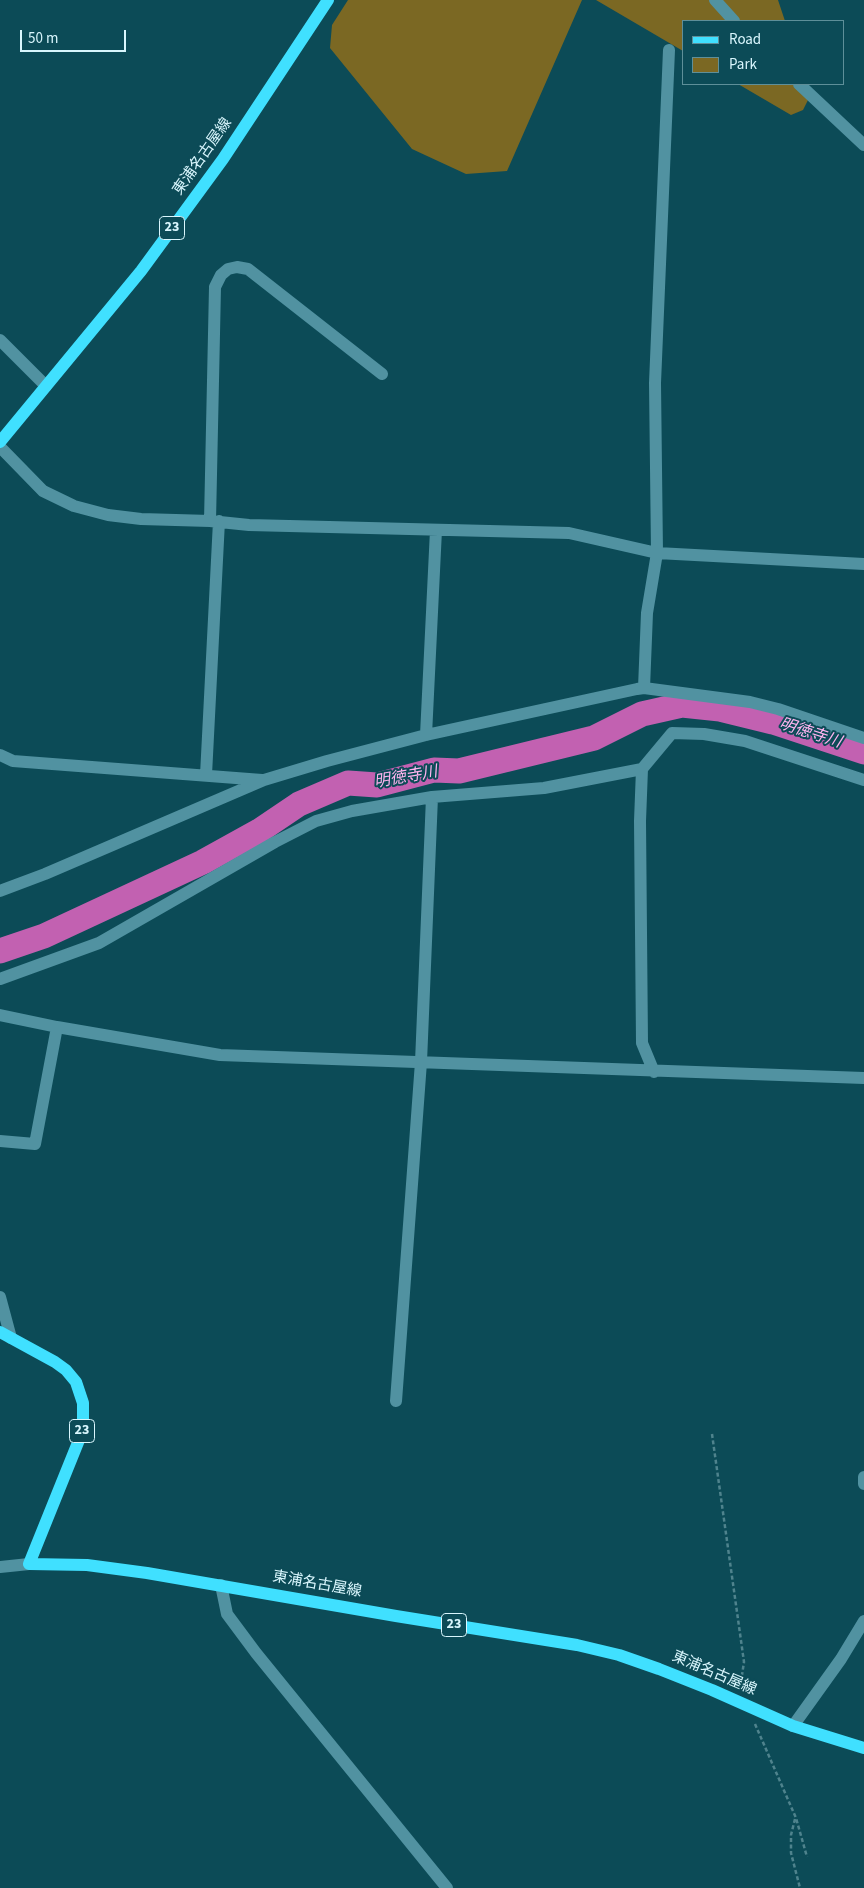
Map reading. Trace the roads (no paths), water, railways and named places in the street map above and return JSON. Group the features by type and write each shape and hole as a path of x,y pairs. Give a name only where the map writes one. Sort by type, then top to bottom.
{"main road":[{"name":"東浦名古屋線","path":"0,442 141,270 217,167 328,0"},
{"name":"23","path":"6,1335 66,1370 76,1382 83,1403 84,1426 29,1564"},
{"name":"東浦名古屋線","path":"29,1564 88,1565 221,1585 576,1645 619,1655 659,1669 793,1726 864,1748"}],"street":[{"path":"715,0 733,20"},
{"path":"644,688 647,613 657,553 655,383 669,50"},
{"path":"800,85 864,145"},
{"path":"206,775 214,521 215,287 221,275 228,269 237,267 248,269 382,374"},
{"path":"0,340 46,386"},
{"path":"0,447 43,491 74,506 108,515 141,519 249,524 570,533 657,553 864,564"},
{"path":"426,735 436,530"},
{"path":"0,891 45,874 264,780 426,735 644,688 750,702 778,708 864,738"},
{"path":"654,1072 642,1043 640,821 642,769 672,733 704,734 745,741 864,780"},
{"path":"0,755 13,761 264,780"},
{"path":"0,979 99,943 275,842 316,821 352,811 432,797 544,788 642,769"},
{"path":"396,1401 421,1062 432,797"},
{"path":"0,1015 57,1027 220,1055 864,1078"},
{"path":"0,1141 34,1144 57,1027"},
{"path":"0,1299 6,1335"},
{"path":"864,1477 864,1484"},
{"path":"0,1567 29,1564"},
{"path":"221,1585 227,1614 446,1888"},
{"path":"793,1726 841,1659 864,1621"}],"waterway":[{"name":"明徳寺川","path":"0,951 44,936 203,862 259,831 299,804 348,783 377,785 434,770 459,771 594,738 642,714 682,705 720,709 773,722 864,752"}]}
